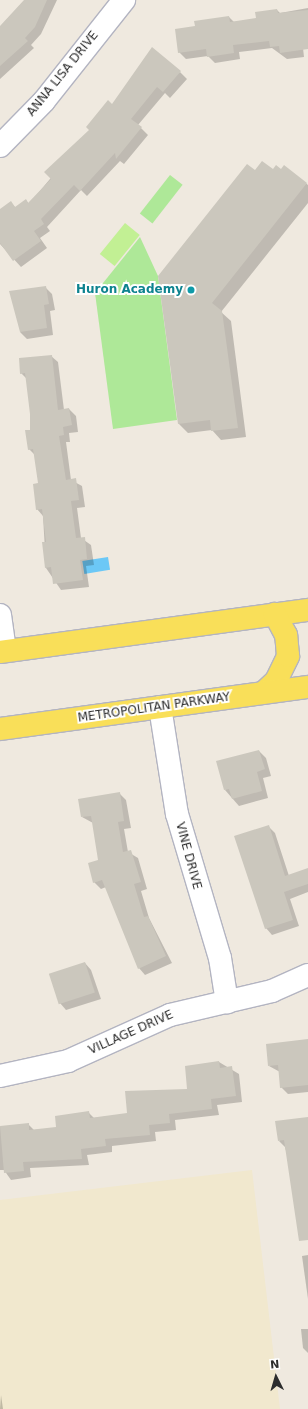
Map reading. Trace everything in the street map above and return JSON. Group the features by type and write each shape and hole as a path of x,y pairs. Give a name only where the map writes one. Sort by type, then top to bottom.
{"main road":[{"path":"3,651 308,610"},
{"path":"263,693 276,681 288,656 286,635 275,614"},
{"name":"METROPOLITAN PARKWAY","path":"0,729 308,687"}],"street":[{"name":"ANNA LISA DRIVE","path":"0,146 44,101 124,0"},
{"path":"0,615 3,651"},
{"name":"VINE DRIVE","path":"160,707 177,814 220,958 228,1002"},
{"name":"VILLAGE DRIVE","path":"0,1076 68,1061 170,1015 272,991 308,975"}],"shaded area":[{"path":"252,1170 280,1409 0,1409 0,1200"}],"green space":[{"path":"170,175 183,185 152,223 140,214"},
{"path":"125,223 140,235 115,266 100,254"},
{"path":"140,237 158,276 177,420 113,429 95,293"}],"water":[{"path":"108,557 110,570 84,574 82,561"}],"building":[{"path":"24,0 47,0 35,27 25,38 28,41 0,66 0,26"},
{"path":"277,9 278,13 308,10 308,49 280,53 279,46 270,47 269,41 233,45 234,53 207,57 206,49 178,53 175,29 195,26 194,21 229,16 230,22 256,18 255,12"},
{"path":"152,47 181,71 163,92 157,87 131,119 142,127 116,159 115,153 80,191 74,185 41,219 44,224 34,231 41,241 13,261 0,243 0,209 11,201 15,207 26,199 28,203 51,179 44,172 89,130 86,127 108,100 112,104"},
{"name":"Huron Academy","path":"262,161 273,169 276,165 281,169 284,165 307,183 212,303 222,311 238,428 211,431 210,420 178,424 158,276 247,164 255,170"},
{"path":"46,286 49,304 44,305 47,328 20,332 9,291"},
{"path":"52,355 58,410 69,408 72,425 63,427 64,435 59,436 66,480 76,478 79,500 71,501 76,538 85,537 87,559 80,560 83,580 53,584 51,567 45,568 42,542 46,542 42,509 36,510 33,484 38,483 33,449 28,450 25,430 30,430 30,414 25,373 20,374 19,358"},
{"path":"259,750 265,769 257,772 262,791 232,799 229,789 224,790 216,761"},
{"path":"120,792 124,821 118,822 123,852 131,850 141,882 134,884 144,917 148,916 166,956 138,969 102,880 93,883 88,863 98,860 91,816 81,817 78,799"},
{"path":"269,825 285,876 308,868 308,884 284,892 293,920 265,929 234,836"},
{"path":"85,962 95,992 59,1004 49,974"},
{"path":"308,1039 308,1085 280,1088 278,1065 268,1066 266,1044"},
{"path":"219,1061 220,1068 232,1066 236,1096 211,1099 212,1109 169,1114 170,1123 149,1125 150,1135 105,1139 106,1146 81,1149 82,1159 23,1162 24,1171 4,1173 0,1126 29,1123 29,1130 56,1127 55,1116 89,1111 90,1118 127,1113 125,1091 187,1089 185,1066"},
{"path":"308,1117 308,1240 299,1241 284,1140 278,1141 275,1121"}],"place":[{"name":"Huron Academy","path":"191,290"}]}
